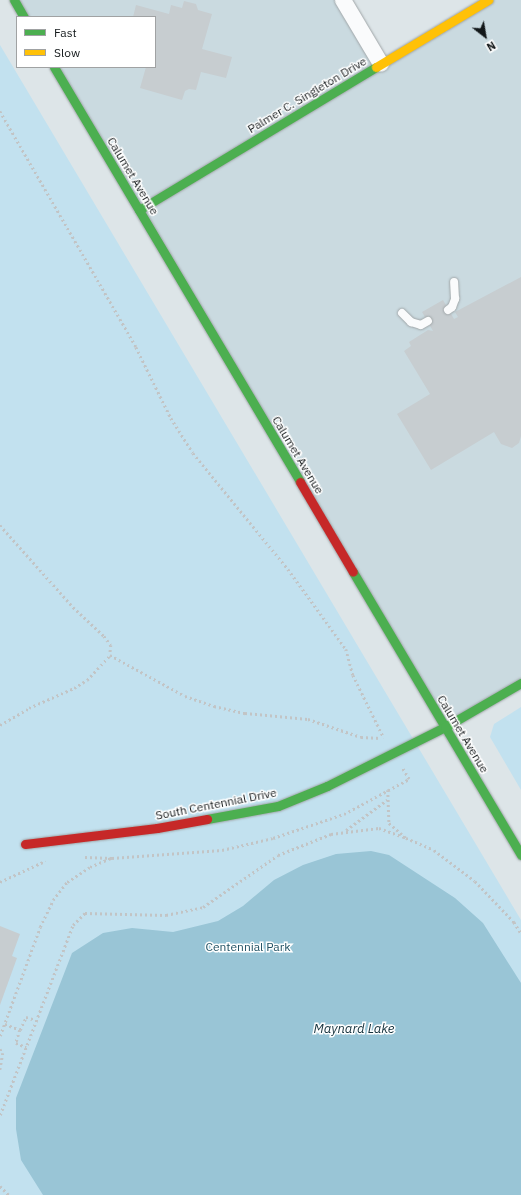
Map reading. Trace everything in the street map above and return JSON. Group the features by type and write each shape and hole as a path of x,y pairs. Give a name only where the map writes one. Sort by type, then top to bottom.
{"street":[{"path":"14,0 23,16"},
{"path":"343,0 381,64"},
{"name":"Palmer C. Singleton Drive","path":"139,210 488,0"},
{"name":"Calumet Avenue","path":"55,68 521,855"},
{"name":"South Centennial Drive","path":"25,844 157,828 278,806 327,786 445,727 521,683"}],"lane":[{"path":"448,310 452,307 455,299 454,282"},
{"path":"402,313 410,322 421,325 428,321"}],"path":[{"path":"0,111 136,347 171,418 193,453 288,569 346,649 353,675 386,742"},
{"path":"0,525 72,607 104,636 111,645 110,655 87,680 74,688 29,708 0,725"},
{"path":"110,655 185,696 214,706 245,713 308,719 361,737 384,738"},
{"path":"80,857 112,858 222,850 273,838 344,814 408,778 402,768"},
{"path":"388,790 387,800 389,823 406,838"},
{"path":"345,831 387,800"},
{"path":"0,1115 73,926 85,913 166,915 203,907 278,855 345,831 379,828 434,850 475,881 514,922 521,933"},
{"path":"0,1036 40,927 53,900 67,882 90,867 112,858"},
{"path":"0,882 49,859"},
{"path":"26,1047 16,1043 20,1030 26,1017 36,1020"},
{"path":"5,1024 20,1030"},
{"path":"0,1049 2,1053 0,1070"},
{"path":"0,1186 9,1195"}],"shaded area":[{"path":"18,0 341,0 378,62 140,208 58,68 156,68 156,16 27,16"},
{"path":"494,0 521,0 521,679 446,723 146,212"}],"green space":[{"name":"Centennial Park","path":"0,45 521,920 521,1195 0,1195"},
{"path":"521,707 521,790 490,737 494,724"}],"water":[{"name":"Maynard Lake","path":"371,851 389,855 455,898 483,923 521,983 521,1195 43,1195 21,1160 16,1129 16,1098 72,953 103,933 132,928 173,932 218,921 243,906 274,880 303,865 336,854"}],"building":[{"path":"184,1 196,4 198,10 212,14 202,49 232,57 226,78 201,72 196,90 189,89 185,91 182,100 140,88 146,68 156,68 156,16 133,16 136,5 169,14 171,5 182,8"},
{"path":"521,277 521,436 519,443 512,448 501,444 494,432 431,470 397,414 430,394 404,351 411,346 409,342 428,330 433,331 422,312 443,300 454,319 458,317 455,312"},
{"path":"0,926 20,934 12,956 17,958 0,1005"}],"traffic: fast":[{"path":"14,0 23,16"},
{"path":"139,210 376,67"},
{"path":"55,68 300,482"},
{"path":"353,572 521,855"},
{"path":"207,819 278,806 327,786 445,727 521,683"}],"traffic: slow":[{"path":"376,67 488,0"}],"traffic: jam":[{"path":"300,482 353,572"},
{"path":"25,844 157,828 207,819"}]}
